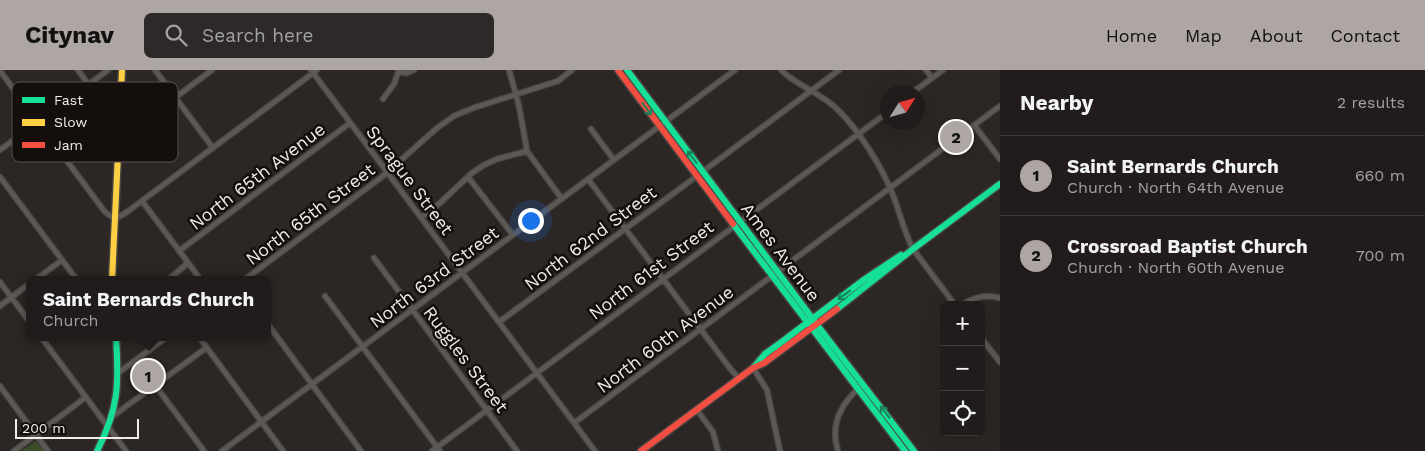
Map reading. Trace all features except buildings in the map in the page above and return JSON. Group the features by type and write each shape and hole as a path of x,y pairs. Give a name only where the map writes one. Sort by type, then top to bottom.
{"main road":[{"name":"Ames Avenue","path":"618,70 662,124 812,324 914,451"},
{"name":"Ames Avenue","path":"628,71 662,124"},
{"path":"112,276 117,162"},
{"path":"641,451 753,368 764,355 875,280 1000,184"},
{"path":"97,451 109,428 117,403 116,341"},
{"name":"Ames Avenue","path":"861,387 905,451"}],"street":[{"path":"78,70 87,82"},
{"path":"91,82 108,70"},
{"path":"156,70 165,82"},
{"path":"178,96 212,70"},
{"path":"383,99 394,84 399,71 407,73 414,70"},
{"path":"509,70 516,94 527,151 562,199"},
{"name":"North 65th Street","path":"249,276 387,173 437,128 454,116 473,108 558,81 572,70"},
{"name":"North 63rd Street","path":"222,451 735,70"},
{"path":"781,70 790,78 834,106 844,115 875,160 890,188 913,249 953,301"},
{"name":"North 62nd Street","path":"499,322 839,70"},
{"path":"926,70 932,78"},
{"path":"922,85 943,70"},
{"path":"0,71 12,87"},
{"path":"68,162 105,212 114,219 142,201 314,71"},
{"name":"Sprague Street","path":"314,71 350,123 595,451"},
{"path":"178,100 213,148"},
{"name":"North 60th Avenue","path":"574,423 1000,106"},
{"name":"North 61st Street","path":"432,451 438,449 487,410 880,118"},
{"name":"North 65th Avenue","path":"180,251 350,123"},
{"path":"974,125 1000,159"},
{"path":"592,129 614,160"},
{"path":"0,150 12,141"},
{"path":"421,218 477,169 489,162 527,151"},
{"path":"0,177 74,276"},
{"path":"468,177 513,235"},
{"path":"588,179 739,378"},
{"path":"142,201 197,276"},
{"name":"Ruggles Street","path":"374,258 518,451"},
{"path":"40,276 62,260"},
{"path":"173,276 188,263"},
{"path":"0,282 26,317"},
{"path":"0,306 26,286"},
{"path":"324,296 438,449"},
{"path":"969,301 990,296 1000,298"},
{"path":"271,329 362,451"},
{"path":"44,341 126,451"},
{"path":"118,373 162,341"},
{"path":"202,341 283,451"},
{"path":"985,343 1000,362"},
{"path":"113,416 206,348"},
{"path":"753,368 767,390 780,451"},
{"path":"156,385 204,451"},
{"path":"0,386 48,451"},
{"path":"838,451 835,434 839,415 846,402 861,387"},
{"path":"14,451 86,398"},
{"path":"696,410 713,432 718,451"}],"green space":[{"path":"36,441 44,451 21,451"}],"traffic: fast":[{"path":"627,70 914,451"},
{"path":"837,309 1000,184"},
{"path":"733,224 905,451"},
{"path":"754,367 765,354 865,279 901,255"},
{"path":"97,451 110,422 116,396 116,341"}],"traffic: slow":[{"path":"121,82 122,70"},
{"path":"112,276 118,162"}],"traffic: jam":[{"path":"618,70 733,224"},
{"path":"641,451 753,368 764,363 837,309"}],"place":[{"name":"Crossroad Baptist Church","path":"956,137"},
{"name":"Saint Bernards Church","path":"148,376"}]}
